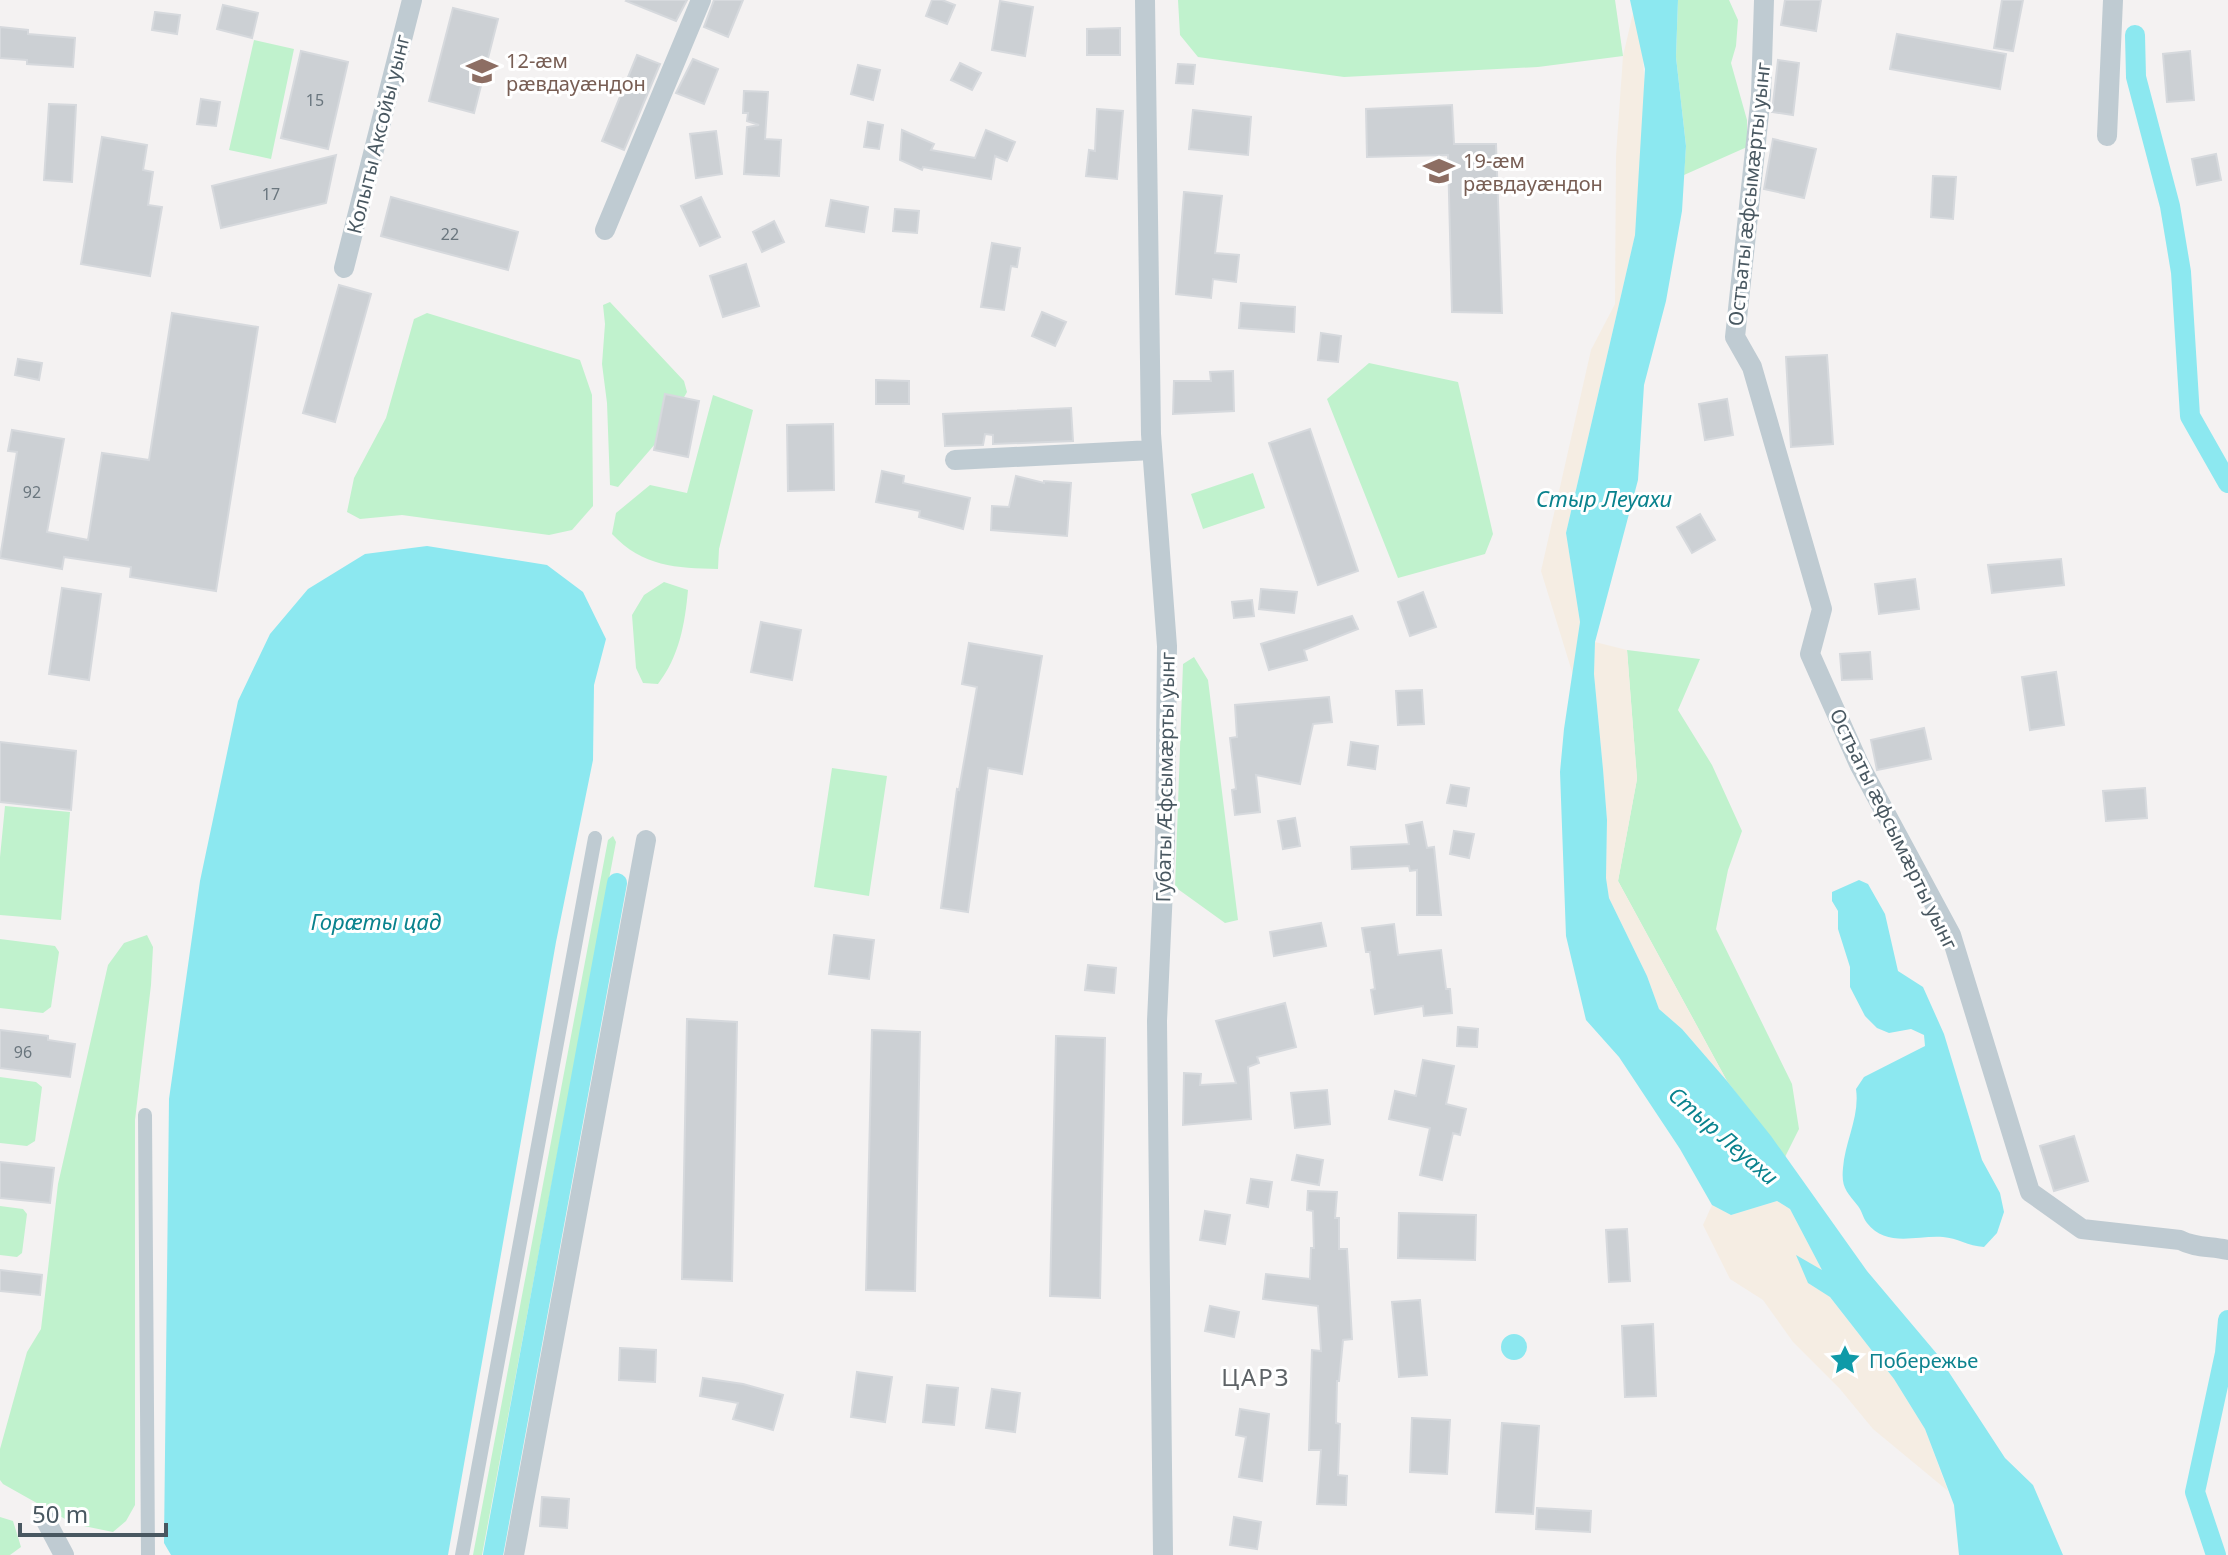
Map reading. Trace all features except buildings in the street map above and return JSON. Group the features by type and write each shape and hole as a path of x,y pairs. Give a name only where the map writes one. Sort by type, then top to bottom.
{"street":[{"name":"Колыты Аксойы уынг","path":"344,268 412,0"},
{"path":"605,230 701,0"},
{"name":"Губаты Æфсымæрты уынг","path":"1145,0 1146,229 1152,450 1167,646 1165,845 1157,1021 1163,1555"},
{"name":"Остъаты æфсымæрты уынг","path":"1764,0 1761,95 1735,337 1752,367 1822,609 1810,654 1859,764 1951,935 2030,1192 2082,1229 2180,1240 2193,1246 2228,1250"},
{"path":"2107,136 2113,0"},
{"path":"955,460 1152,450"},
{"path":"462,1555 595,838"},
{"path":"514,1555 646,840"},
{"path":"145,1115 148,1555"},
{"path":"45,1519 64,1555"}],"green space":[{"path":"1178,0 1615,0 1623,56 1538,67 1344,77 1198,57 1180,35"},
{"path":"1678,0 1729,0 1738,20 1731,63 1747,120 1747,147 1684,175 1686,146 1676,57"},
{"path":"254,40 294,49 271,159 229,150"},
{"path":"610,302 684,381 687,392 662,436 618,487 610,485 607,403 602,364 603,305"},
{"path":"427,313 580,360 592,395 593,506 572,530 549,535 402,515 360,519 347,512 354,478 386,418 414,319"},
{"path":"1369,363 1458,382 1493,534 1485,554 1398,578 1327,399"},
{"path":"713,395 753,410 719,549 718,569 661,564 636,553 612,534 616,513 650,485 687,493"},
{"path":"1253,473 1265,508 1203,529 1191,494"},
{"path":"664,582 688,590 683,628 671,663 658,684 643,683 636,668 632,615 644,595"},
{"path":"1627,650 1700,659 1678,710 1712,765 1742,831 1728,870 1716,929 1792,1084 1799,1129 1785,1157 1727,1081 1618,881 1637,779"},
{"path":"1194,657 1208,680 1238,920 1225,923 1175,887 1183,664"},
{"path":"832,768 887,776 869,896 814,887"},
{"path":"5,806 70,812 61,920 0,915 0,857"},
{"path":"613,836 616,842 482,1555 473,1555 608,840"},
{"path":"147,935 153,947 151,985 135,1120 135,1505 126,1521 113,1532 74,1524 3,1484 0,1480 0,1449 27,1352 41,1329 58,1184 108,965 124,943"},
{"path":"0,939 55,946 59,952 51,1007 43,1013 0,1008"},
{"path":"0,1077 36,1082 42,1087 35,1141 27,1146 0,1143"},
{"path":"0,1206 23,1209 27,1214 22,1253 17,1257 0,1255"},
{"path":"0,1517 13,1521 21,1547 10,1555 0,1555"}],"sand":[{"path":"1634,9 1642,46 1645,90 1635,235 1566,533 1580,622 1573,675 1541,571 1591,350 1615,304 1616,156 1623,56"},
{"path":"1595,642 1627,650 1637,779 1618,881 1727,1081 1682,1029 1659,1009 1647,976 1609,898 1606,878 1607,820 1594,674"},
{"name":"Побережье","path":"1777,1201 1790,1209 1823,1272 1808,1283 1829,1296 1894,1379 1925,1429 1948,1491 1873,1429 1840,1389 1793,1342 1763,1300 1730,1279 1703,1225 1712,1205 1731,1215"}],"water":[{"name":"Стыр Леуахи","path":"1630,0 1678,0 1676,57 1686,146 1682,211 1666,301 1644,385 1638,480 1595,642 1594,674 1607,820 1606,878 1609,898 1647,976 1659,1009 1682,1029 1727,1081 1771,1136 1867,1271 1937,1354 2005,1458 2033,1485 2063,1555 1959,1555 1954,1505 1925,1429 1894,1379 1830,1297 1808,1283 1796,1255 1822,1270 1790,1209 1777,1201 1731,1215 1712,1205 1680,1149 1619,1057 1586,1020 1566,936 1560,772 1580,622 1566,533 1635,235 1645,69"},
{"name":"Горӕты цад","path":"427,546 547,565 583,592 606,639 594,685 593,760 556,942 448,1555 171,1555 164,1543 169,1099 200,881 238,701 270,634 308,589 365,554"},
{"path":"1859,880 1868,884 1885,914 1898,971 1923,987 1944,1034 1982,1160 2000,1193 2004,1212 1997,1233 1984,1247 1943,1237 1902,1239 1883,1235 1867,1223 1844,1185 1843,1168 1856,1109 1856,1089 1864,1077 1925,1046 1924,1035 1911,1029 1889,1033 1877,1028 1865,1016 1850,987 1850,967 1838,929 1838,911 1832,901 1832,892"},
{"path":"1514,1334 1523,1338 1527,1347 1523,1356 1514,1360 1505,1356 1501,1347 1505,1338"}],"waterway":[{"path":"2135,35 2136,77 2170,206 2181,272 2190,416 2228,483"},
{"path":"493,1555 617,883"},
{"path":"2216,1555 2195,1492 2225,1353 2228,1320"}],"place":[{"name":"12-æм рӕвдауӕндон","path":"482,71"},
{"name":"19-æм рӕвдауӕндон","path":"1439,171"},
{"name":"Побережье","path":"1845,1360"}],"district":[{"name":"ЦАРЗ","path":"1256,1376"}]}
